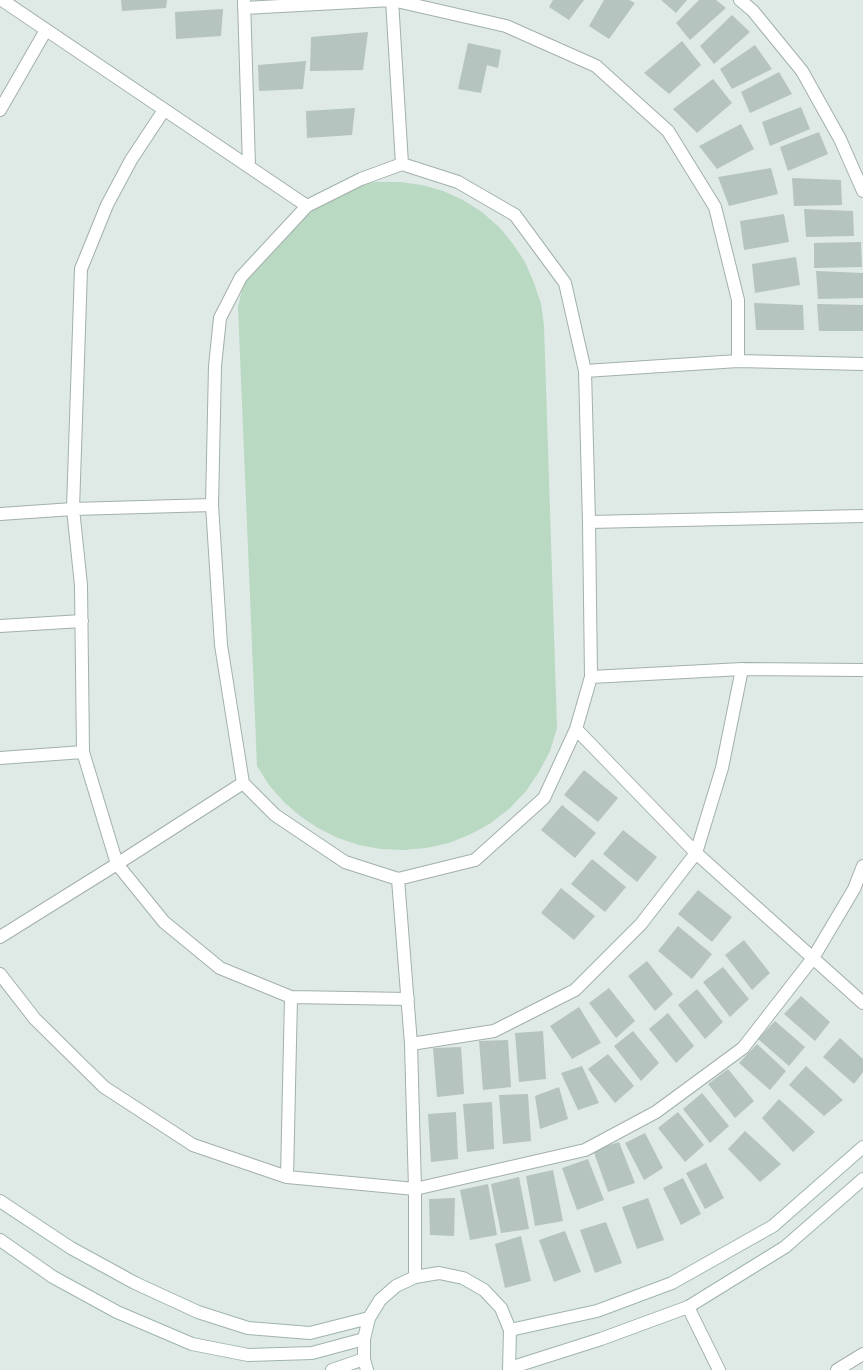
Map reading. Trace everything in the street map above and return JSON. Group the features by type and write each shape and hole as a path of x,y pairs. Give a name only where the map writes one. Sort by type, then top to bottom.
{"street":[{"path":"2,0 307,206"},
{"path":"392,0 402,164"},
{"path":"249,166 244,4 392,0 506,26 596,66 668,131 715,207 738,300 738,361"},
{"path":"740,0 753,11 802,71 840,139 863,190"},
{"path":"0,110 46,30"},
{"path":"164,110 131,160 107,205 81,269 73,509 81,585 84,752 117,864 164,922 220,968 291,997 408,999"},
{"path":"402,164 458,182 515,215 565,283 585,371 591,677 576,730 544,798 475,860 398,879 345,862 275,814 243,783 222,645 212,506 215,366 220,318 240,277 307,206 361,179 402,164"},
{"path":"585,371 738,361 863,364"},
{"path":"0,514 73,509 212,506"},
{"path":"589,522 863,516"},
{"path":"0,626 82,620"},
{"path":"591,677 742,669 863,670"},
{"path":"411,1044 494,1031 576,990 641,924 696,853 722,768 742,669"},
{"path":"576,730 696,853 863,1003"},
{"path":"0,758 84,752"},
{"path":"0,937 243,783"},
{"path":"0,974 35,1019 104,1087 193,1145 287,1177 415,1189 585,1150 656,1112 743,1048 813,958 854,889 863,866"},
{"path":"398,879 411,1044 415,1189 415,1277"},
{"path":"287,1177 291,997"},
{"path":"510,1330 597,1310 672,1283 773,1226 863,1147"},
{"path":"332,1370 366,1365 364,1338 369,1318 380,1300 385,1295 396,1286 415,1277 439,1273 463,1278 479,1287 484,1290 501,1308 510,1330 510,1369 601,1339 688,1307 785,1247 863,1179"},
{"path":"0,1201 71,1248 135,1283 198,1312 248,1328 310,1333 369,1318"},
{"path":"0,1240 53,1277 117,1312 192,1344 248,1355 312,1353 364,1338"},
{"path":"688,1307 719,1370"},
{"path":"837,1370 863,1354"}],"green space":[{"path":"377,182 400,182 422,185 443,191 463,200 482,212 499,227 525,262 541,304 544,326 557,728 550,751 539,772 526,791 510,808 491,823 471,834 449,843 426,848 403,850 381,849 359,845 338,838 318,828 300,816 284,802 269,785 257,766 238,307 243,285 252,265 278,228 355,185"}],"building":[{"path":"121,0 167,0 166,8 122,11"},
{"path":"553,0 584,0 569,20 549,7"},
{"path":"604,0 629,0 635,3 609,39 589,26"},
{"path":"661,0 687,0 676,13"},
{"path":"699,0 716,0 726,8 690,40 676,23"},
{"path":"223,9 221,36 176,39 175,12"},
{"path":"732,15 750,32 714,64 700,46"},
{"path":"368,32 363,70 310,71 311,37"},
{"path":"682,41 701,65 669,94 644,73"},
{"path":"468,43 501,50 498,68 487,65 481,93 458,89"},
{"path":"755,45 772,69 732,89 720,69"},
{"path":"306,61 303,89 259,91 258,65"},
{"path":"779,72 792,94 750,113 741,92"},
{"path":"713,79 732,103 697,133 673,109"},
{"path":"801,107 810,129 770,146 762,122"},
{"path":"355,108 352,135 307,138 306,111"},
{"path":"741,124 754,149 717,169 699,146"},
{"path":"819,132 828,154 788,171 780,147"},
{"path":"771,168 778,194 729,206 718,177"},
{"path":"792,178 841,180 842,205 794,206"},
{"path":"804,209 853,211 854,236 806,237"},
{"path":"784,214 789,242 744,250 740,221"},
{"path":"861,242 862,267 814,268 814,243"},
{"path":"796,257 800,285 755,293 752,264"},
{"path":"816,271 863,273 863,298 818,299"},
{"path":"754,303 803,305 804,330 756,330"},
{"path":"817,304 863,305 863,331 819,331"},
{"path":"584,770 618,798 598,822 564,795"},
{"path":"562,805 596,833 575,858 541,830"},
{"path":"623,830 657,857 637,882 603,854"},
{"path":"592,859 626,887 605,912 571,884"},
{"path":"561,888 595,916 574,940 541,913"},
{"path":"698,890 732,917 712,942 678,914"},
{"path":"678,926 712,954 692,979 658,951"},
{"path":"744,940 770,973 752,990 725,955"},
{"path":"647,961 673,994 655,1011 628,976"},
{"path":"723,967 749,999 730,1017 703,982"},
{"path":"609,988 635,1021 616,1038 589,1003"},
{"path":"697,989 723,1022 705,1039 678,1005"},
{"path":"801,996 830,1022 815,1041 784,1014"},
{"path":"579,1007 601,1043 572,1059 550,1026"},
{"path":"668,1013 694,1046 676,1063 649,1029"},
{"path":"775,1021 805,1047 789,1066 758,1039"},
{"path":"543,1031 546,1079 519,1082 515,1033"},
{"path":"633,1031 659,1063 641,1081 614,1046"},
{"path":"840,1038 863,1059 863,1072 854,1084 823,1057"},
{"path":"508,1040 511,1087 483,1090 479,1041"},
{"path":"757,1044 786,1071 770,1090 739,1063"},
{"path":"461,1047 464,1094 437,1097 433,1048"},
{"path":"608,1054 634,1086 615,1103 588,1069"},
{"path":"582,1066 599,1103 578,1110 561,1073"},
{"path":"806,1066 843,1100 824,1116 789,1085"},
{"path":"728,1069 754,1101 735,1118 708,1084"},
{"path":"559,1087 568,1119 540,1129 535,1096"},
{"path":"702,1093 729,1126 710,1143 683,1109"},
{"path":"528,1094 531,1141 503,1144 499,1095"},
{"path":"779,1099 815,1132 793,1152 762,1118"},
{"path":"492,1102 494,1149 467,1152 463,1104"},
{"path":"456,1112 458,1159 431,1162 428,1114"},
{"path":"678,1112 704,1145 685,1162 658,1128"},
{"path":"745,1131 781,1164 760,1182 728,1149"},
{"path":"645,1133 663,1168 644,1180 625,1143"},
{"path":"619,1142 635,1183 608,1192 593,1150"},
{"path":"588,1159 604,1200 577,1210 562,1168"},
{"path":"706,1163 724,1198 705,1209 686,1173"},
{"path":"553,1170 563,1221 535,1226 526,1176"},
{"path":"519,1177 529,1229 501,1233 491,1184"},
{"path":"683,1178 701,1214 681,1225 663,1188"},
{"path":"488,1184 497,1235 470,1240 460,1190"},
{"path":"455,1198 454,1236 430,1235 429,1199"},
{"path":"648,1198 664,1240 637,1249 622,1207"},
{"path":"606,1222 622,1263 595,1273 580,1230"},
{"path":"565,1231 581,1272 554,1282 539,1240"},
{"path":"521,1236 531,1281 505,1288 495,1244"}]}
